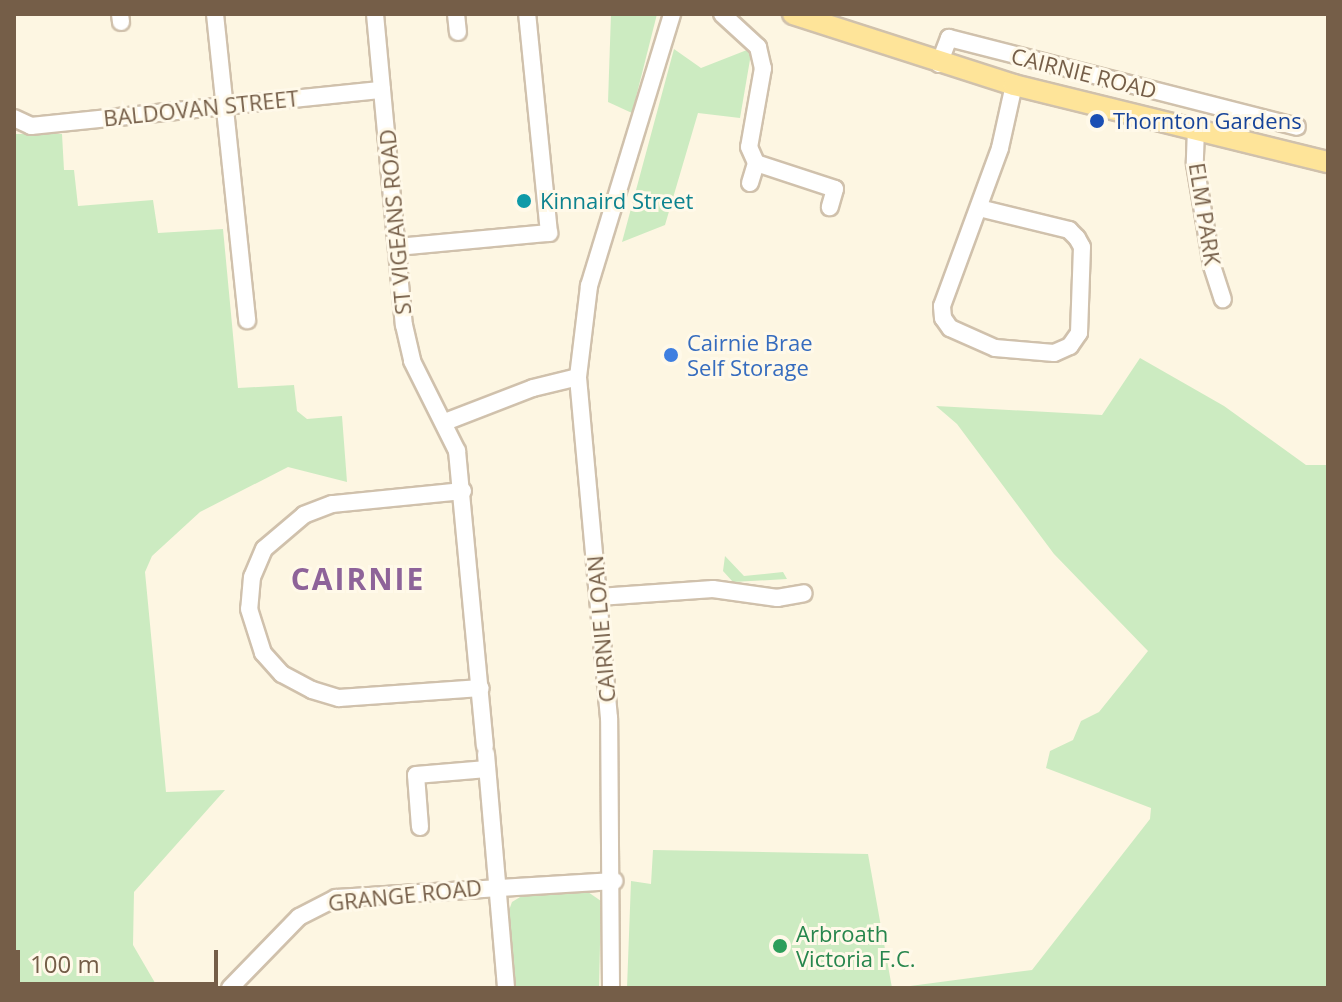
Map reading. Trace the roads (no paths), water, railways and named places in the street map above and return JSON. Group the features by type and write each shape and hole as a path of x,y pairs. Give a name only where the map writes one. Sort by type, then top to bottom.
{"main road":[{"name":"CAIRNIE ROAD","path":"793,14 939,64 1014,85 1328,162"}],"street":[{"path":"215,14 247,320"},
{"name":"ST VIGEANS ROAD","path":"375,14 397,247 412,361 445,422"},
{"path":"456,14 458,32"},
{"path":"397,247 549,233 527,14"},
{"name":"CAIRNIE LOAN","path":"611,988 614,881 609,718 578,377 589,286 672,14"},
{"path":"722,14 758,47 763,68 749,147 756,163 750,183"},
{"name":"CAIRNIE ROAD","path":"939,64 949,38 1297,127"},
{"path":"979,208 1069,230 1077,238 1082,247 1079,333 1070,346 1054,353 995,348 950,328 943,318 942,306 979,208 1014,85"},
{"name":"BALDOVAN STREET","path":"17,121 382,90"},
{"path":"1240,138 1247,113"},
{"name":"ELM PARK","path":"1196,128 1195,164 1212,266 1223,299"},
{"path":"756,163 835,189 830,207"},
{"path":"506,988 463,491 457,451 445,422 533,388 578,377"},
{"path":"463,491 332,504 304,515 264,549 252,577 249,609 263,653 282,674 312,690 339,698 481,688"},
{"path":"599,597 713,589 777,598 804,593"},
{"path":"420,827 416,775 486,756"},
{"name":"GRANGE ROAD","path":"230,988 318,904 358,895 614,881"}],"place":[{"name":"Thornton Gardens","path":"1097,121"},
{"name":"Kinnaird Street","path":"524,201"},
{"name":"Cairnie Brae Self Storage","path":"671,355"},
{"name":"Arbroath Victoria F.C.","path":"780,946"}],"district":[{"name":"CAIRNIE","path":"358,579"}]}
